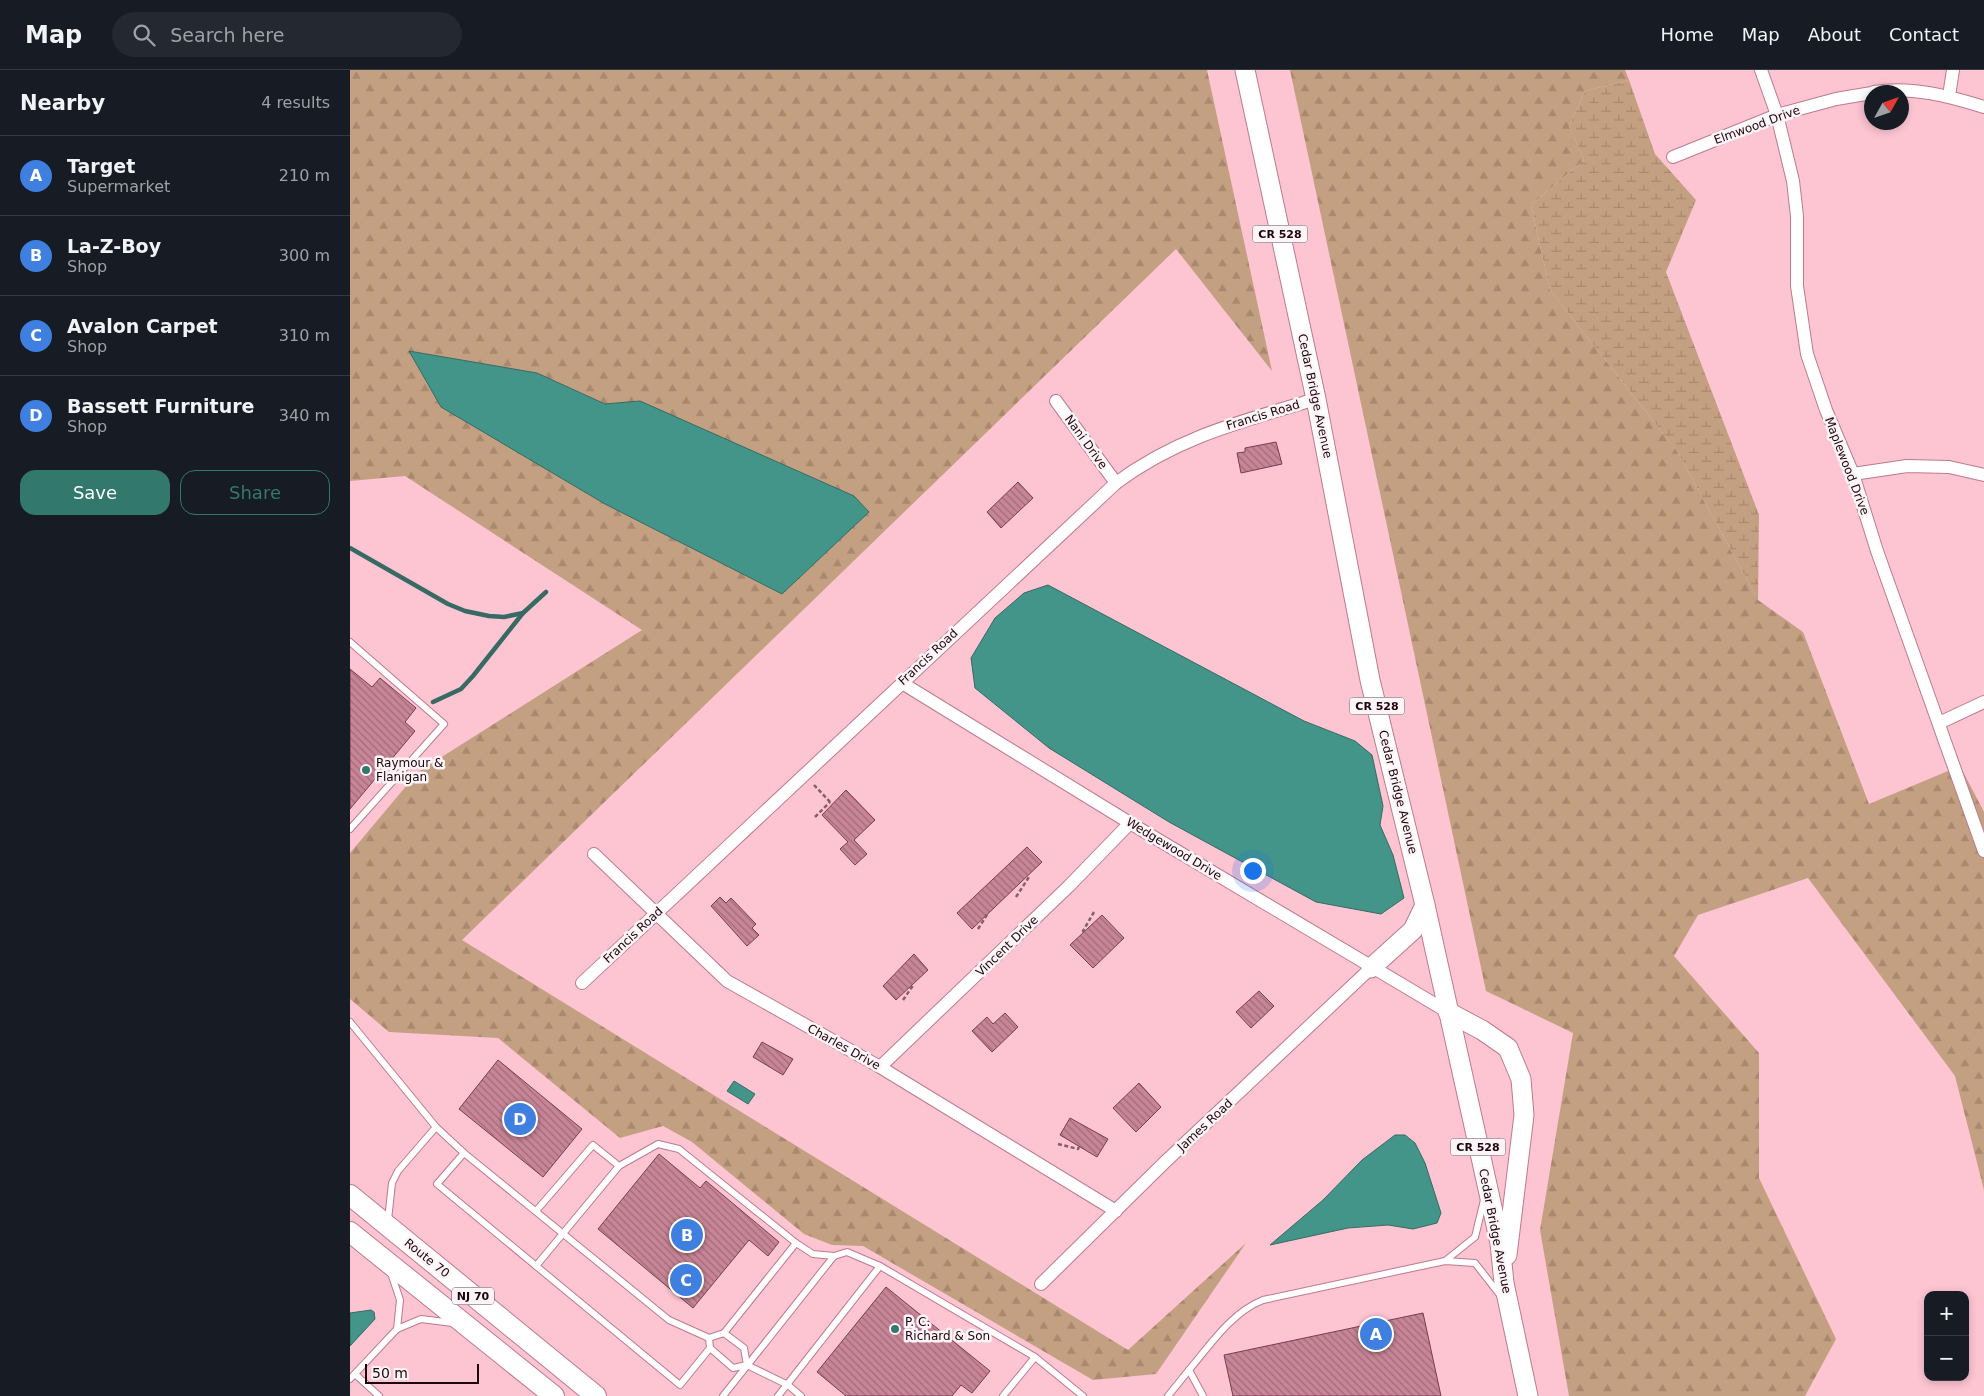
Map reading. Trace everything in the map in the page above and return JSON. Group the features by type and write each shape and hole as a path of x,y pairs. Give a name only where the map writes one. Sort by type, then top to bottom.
{"highway":[{"name":"Route 70","path":"350,1195 596,1396"},
{"name":"NJ 70","path":"350,1232 554,1396"}],"main road":[{"name":"Cedar Bridge Avenue","path":"1245,70 1316,399 1370,680 1425,905 1500,1243 1504,1283 1528,1396"},
{"path":"1371,968 1413,930 1425,905"},
{"path":"1448,1012 1482,1030 1508,1048 1521,1079 1524,1115 1504,1283"}],"street":[{"name":"Maplewood Drive","path":"1761,70 1777,115 1793,181 1797,216 1797,286 1807,354 1826,410 1852,474 1877,551 1984,852"},
{"path":"1949,96 1953,70"},
{"name":"Elmwood Drive","path":"1909,92 1949,96 1984,107"},
{"name":"Elmwood Drive","path":"1673,157 1777,115 1836,99 1864,94"},
{"name":"Francis Road","path":"582,983 1116,483 1169,448 1225,426 1316,399"},
{"name":"Nani Drive","path":"1056,401 1116,483"},
{"path":"1852,474 1907,466 1949,467 1984,475"},
{"name":"Wedgewood Drive","path":"902,682 1130,823 1371,968 1448,1012"},
{"path":"1939,723 1984,702"},
{"name":"Vincent Drive","path":"880,1067 1069,886 1130,823"},
{"name":"Charles Drive","path":"594,854 727,981 880,1067 1116,1211"},
{"name":"James Road","path":"1041,1284 1165,1162 1371,968"}],"lane":[{"path":"350,642 444,724 350,829"},
{"path":"350,1022 436,1127 464,1153 669,1320 710,1338 724,1333 796,1244"},
{"path":"387,1226 392,1183 398,1171 436,1127"},
{"path":"536,1266 619,1166 658,1144 679,1149 796,1244 813,1254 834,1256 847,1252 880,1266 1035,1356 1083,1396"},
{"path":"536,1211 593,1145 619,1166"},
{"path":"464,1153 437,1184 680,1385 710,1348 710,1338"},
{"path":"1445,1262 1475,1237 1487,1188"},
{"path":"723,1396 834,1256"},
{"path":"387,1262 400,1300 397,1329"},
{"path":"1168,1396 1229,1324 1250,1305 1263,1300 1445,1262 1476,1263 1510,1307"},
{"path":"778,1396 880,1266"},
{"path":"379,1396 352,1376 397,1329 421,1319 464,1324"},
{"path":"724,1333 744,1348 747,1365"},
{"path":"710,1348 733,1368 747,1365 788,1385 801,1396"},
{"path":"1003,1396 1035,1356"},
{"path":"1189,1370 1203,1396"}],"path":[{"path":"804,774 831,803 815,817"},
{"path":"1016,897 1028,876"},
{"path":"1084,932 1094,912"},
{"path":"978,930 988,913"},
{"path":"903,1000 914,984"},
{"path":"1058,1144 1078,1149 1080,1147"}],"green space":[{"path":"350,70 1207,70 1272,371 1176,249 462,940 1128,1350 1246,1243 1156,1374 1093,1380 863,1246 832,1245 804,1234 692,1142 663,1126 620,1138 498,1038 389,1032 350,999 350,853 418,772 642,630 405,476 350,481","holes":["409,351 537,373 605,404 817,560 782,594"]},
{"path":"1290,70 1625,70 1629,80 1585,91 1569,126 1584,160 1531,205 1550,290 1677,451 1758,600 1803,632 1869,804 1960,766 1984,812 1984,1190 1955,1076 1808,878 1698,915 1674,956 1759,1053 1759,1178 1836,1339 1805,1396 1569,1396 1540,1230 1573,1033 1486,991"},
{"path":"1629,80 1655,154 1696,200 1666,272 1759,515 1758,600 1677,451 1550,290 1531,205 1584,160 1569,126 1585,91"}],"shaded area":[{"path":"409,351 537,373 605,404 640,401 854,496 869,512 782,594 605,504 441,407"},
{"path":"1048,585 1304,721 1355,741 1372,755 1383,806 1380,825 1393,855 1404,898 1381,914 1316,902 1169,822 1049,748 975,688 971,658 995,618 1024,593"},
{"path":"734,1081 755,1094 748,1104 727,1091"},
{"path":"1395,1135 1405,1135 1415,1143 1425,1163 1441,1213 1437,1223 1413,1229 1388,1225 1348,1228 1270,1245 1323,1200 1362,1160"},
{"path":"371,1310 374,1312 375,1319 350,1346 350,1313"}],"building":[{"path":"1276,442 1282,464 1241,473 1237,453 1245,452 1245,448"},
{"path":"1018,482 1033,498 1001,528 987,512"},
{"name":"Raymour & Flanigan","path":"350,669 372,687 380,678 416,708 405,722 415,731 350,809"},
{"path":"846,790 875,820 854,840 867,854 855,865 840,849 848,842 822,815"},
{"path":"1027,847 1042,862 972,929 957,913"},
{"path":"720,897 726,903 731,898 756,924 752,928 759,935 747,946 711,906"},
{"path":"1102,915 1124,938 1093,968 1070,945"},
{"path":"914,954 928,970 896,1000 883,986"},
{"path":"1259,991 1274,1006 1251,1028 1236,1012"},
{"path":"1005,1013 1018,1027 992,1052 972,1031 987,1017 993,1024"},
{"path":"762,1042 793,1059 783,1075 753,1057"},
{"path":"498,1060 582,1129 543,1177 459,1109"},
{"path":"1139,1083 1161,1107 1136,1132 1113,1108"},
{"path":"1070,1118 1108,1139 1097,1157 1060,1135"},
{"path":"659,1154 700,1188 706,1181 779,1242 768,1256 749,1240 693,1308 598,1229"},
{"name":"P. C. Richard & Son","path":"886,1287 990,1371 972,1393 961,1385 952,1396 846,1396 817,1372"},
{"path":"1423,1313 1441,1396 1233,1396 1224,1355"}],"waterway":[{"path":"350,548 448,604 465,611 504,617 523,613 546,592"},
{"path":"433,702 461,689 523,613"}],"place":[{"name":"Raymour & Flanigan","path":"366,770"},
{"name":"Bassett Furniture","path":"520,1119"},
{"name":"La-Z-Boy","path":"687,1235"},
{"name":"Avalon Carpet","path":"686,1280"},
{"name":"P. C. Richard & Son","path":"895,1329"},
{"name":"Target","path":"1376,1334"}]}
